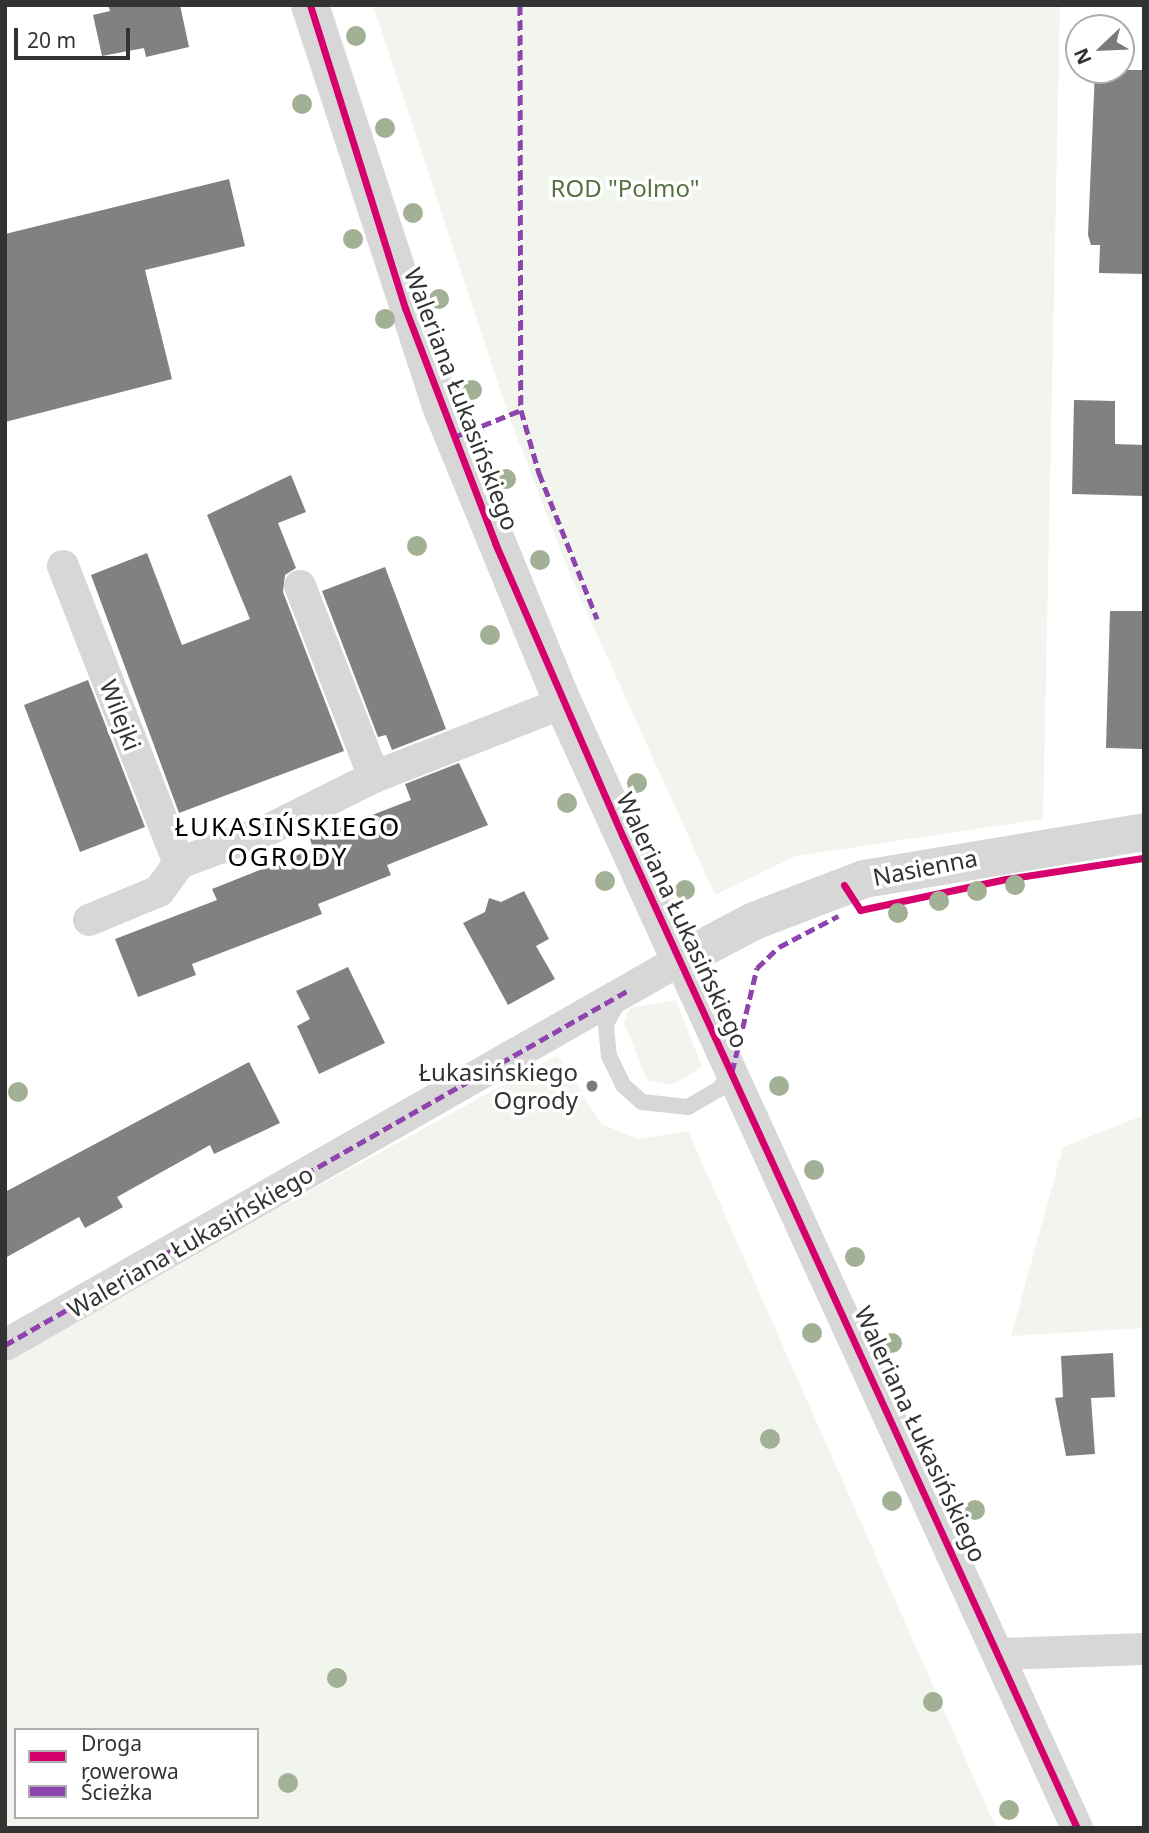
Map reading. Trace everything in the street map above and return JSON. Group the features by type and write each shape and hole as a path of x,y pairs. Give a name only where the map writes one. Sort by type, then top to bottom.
{"street":[{"name":"Waleriana Łukasińskiego","path":"310,5 405,308 563,703 1002,1654 1077,1828"},
{"name":"Wilejki","path":"63,566 179,863"},
{"path":"300,586 374,776"},
{"path":"89,920 159,891 179,863 268,830 374,776 563,703"},
{"name":"Nasienna","path":"680,960 754,921 854,882 941,862 1144,832"},
{"path":"629,990 680,960"},
{"name":"Waleriana Łukasińskiego","path":"5,1345 629,990"},
{"path":"1002,1654 1144,1648"}],"lane":[{"path":"629,990 612,1011 605,1035 613,1065 631,1095 652,1107 688,1107 719,1089 732,1072"}],"green space":[{"name":"ROD \"Polmo\"","path":"373,5 1060,5 1043,819 796,856 715,895 571,577 508,414"},
{"path":"676,1000 702,1067 672,1085 647,1080 624,1022 630,1008"},
{"path":"558,1055 601,1124 638,1139 688,1131 996,1828 5,1828 5,1358"},
{"path":"1144,1115 1144,1328 1011,1336 1063,1147"}],"building":[{"path":"108,5 180,5 189,47 146,57 144,48 102,56 93,15 110,11"},
{"path":"1135,70 1144,70 1144,274 1099,273 1100,245 1091,245 1088,235 1094,84 1135,84"},
{"path":"229,179 245,246 145,270 172,379 5,422 5,234"},
{"path":"1074,400 1115,401 1115,444 1144,445 1144,496 1072,494"},
{"path":"291,475 306,512 278,523 296,568 285,575 283,592 344,751 179,813 91,575 147,553 182,645 250,619 207,515"},
{"path":"385,567 446,729 392,750 386,735 378,737 322,591"},
{"path":"1110,611 1144,611 1144,749 1106,748"},
{"path":"88,680 145,827 80,852 24,705"},
{"path":"459,763 488,825 387,865 391,875 318,904 322,914 192,964 196,975 138,997 115,939 217,900 212,889 313,849 310,839 411,800 405,784"},
{"path":"524,891 549,939 536,946 555,979 508,1005 463,923 485,912 489,898 501,902"},
{"path":"348,967 385,1043 319,1074 297,1026 310,1019 296,991"},
{"path":"249,1062 280,1123 214,1154 210,1145 117,1197 123,1207 85,1228 79,1217 5,1258 5,1192"},
{"path":"1113,1353 1115,1397 1091,1398 1095,1454 1066,1456 1055,1398 1063,1397 1061,1356"}],"marked path":[{"path":"520,5 521,410 539,473 597,619"},
{"path":"454,437 521,410"},
{"path":"732,1072 757,968 779,947 838,916"},
{"path":"5,1345 629,990"}],"cycle path":[{"path":"310,5 405,308 495,543 623,837 1077,1828"},
{"path":"844,885 860,910 1006,879 1144,858"}],"place":[{"name":"Łukasińskiego Ogrody","path":"592,1086"}],"district":[{"name":"ŁUKASIŃSKIEGO OGRODY","path":"288,842"}]}
